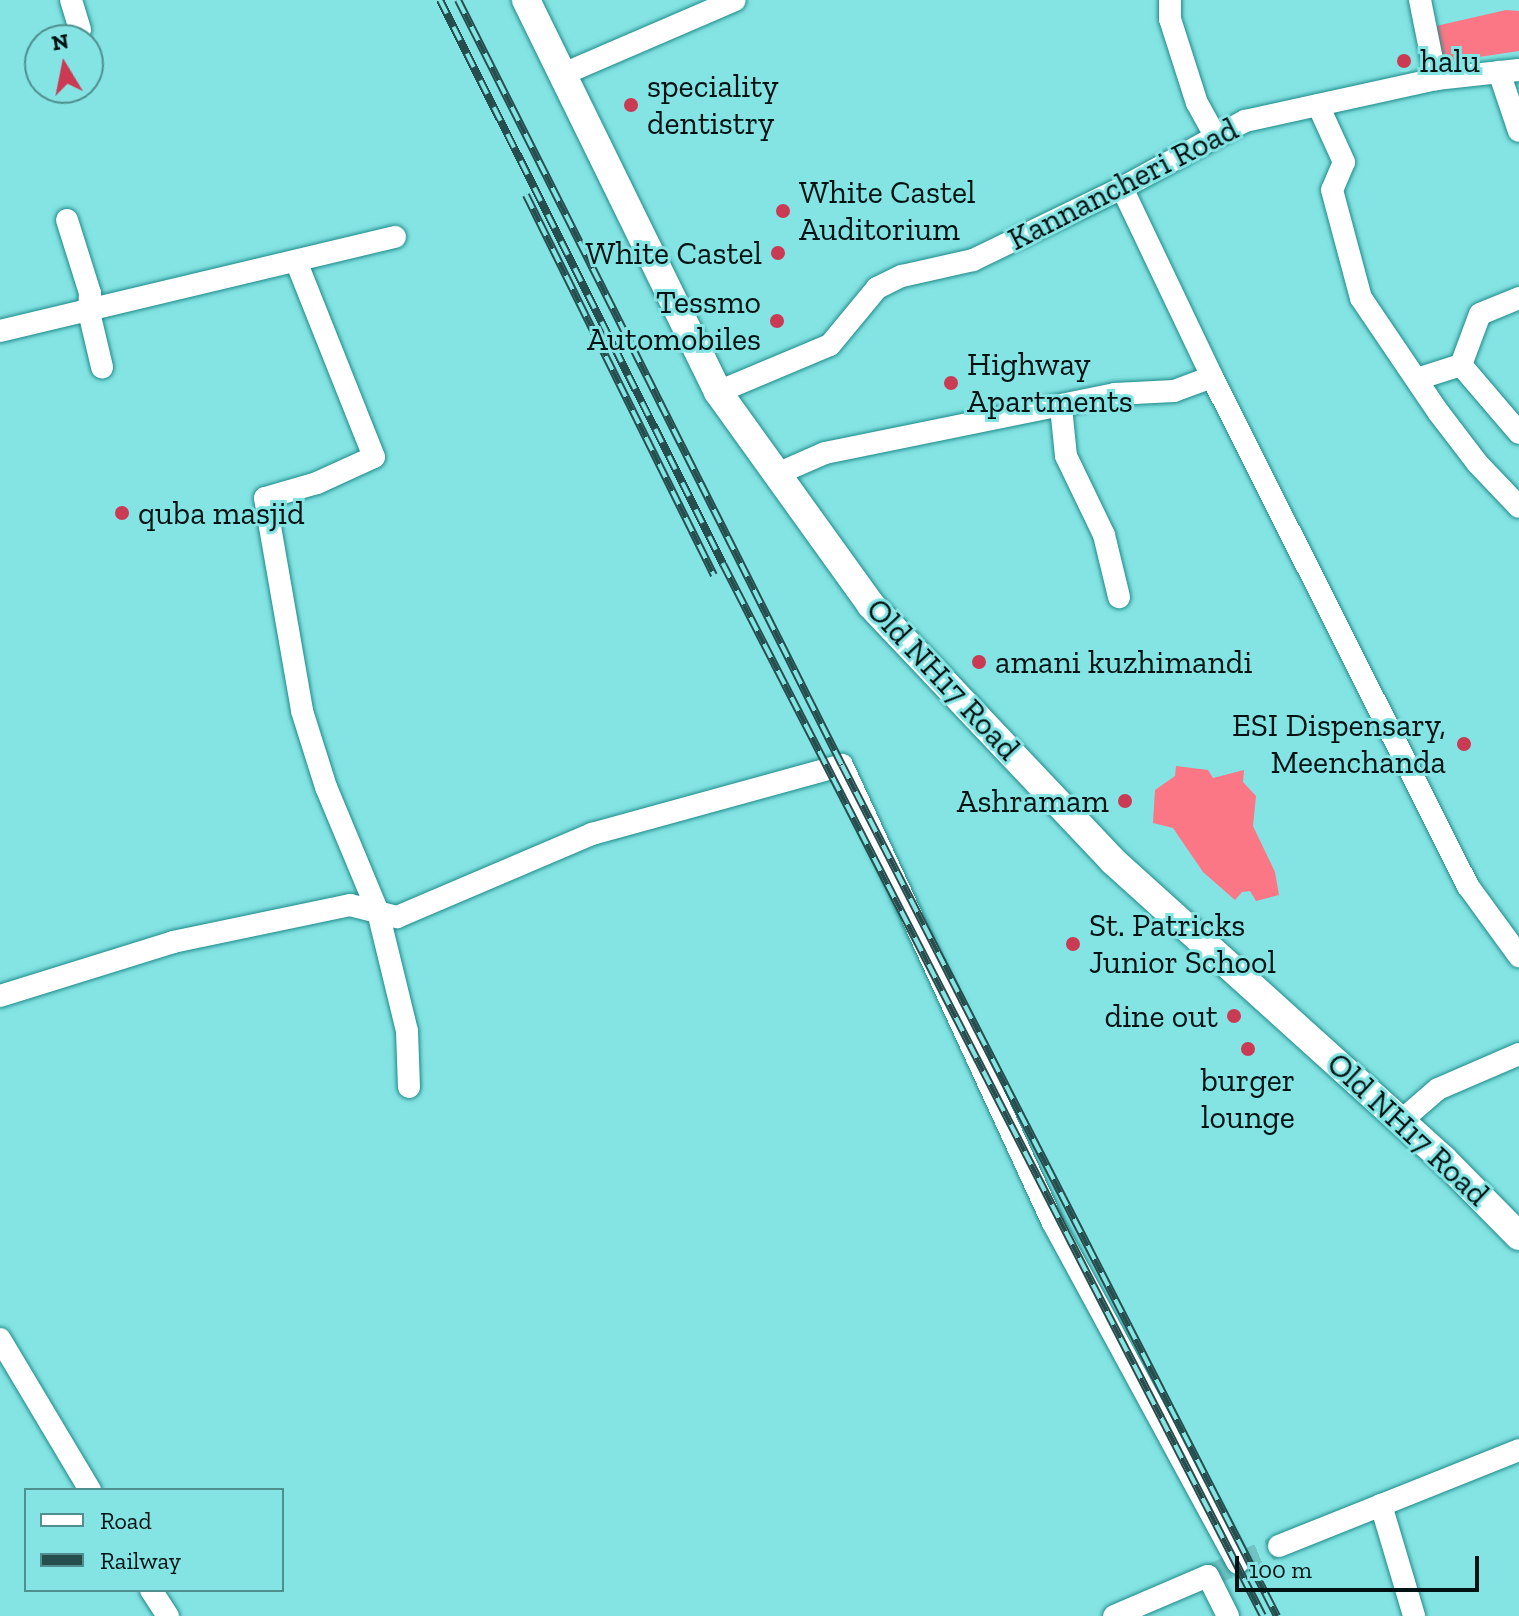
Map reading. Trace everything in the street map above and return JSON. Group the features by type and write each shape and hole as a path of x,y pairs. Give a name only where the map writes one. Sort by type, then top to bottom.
{"main road":[{"name":"Old NH17 Road","path":"526,0 718,392 871,605 1102,850 1401,1121 1519,1236"}],"street":[{"path":"71,0 78,24"},
{"path":"561,75 735,0"},
{"path":"1170,0 1170,19 1197,103 1216,137"},
{"path":"1420,0 1436,79"},
{"path":"1509,71 1519,131"},
{"name":"Kannancheri Road","path":"718,392 830,345 877,288 902,276 973,260 1122,188 1245,121 1436,79 1509,71"},
{"path":"1318,105 1344,162 1332,190 1361,298 1478,464 1519,507"},
{"path":"1122,188 1212,377 1468,886 1519,956"},
{"path":"67,220 90,293 89,312 102,367"},
{"path":"0,331 395,237"},
{"path":"296,261 374,457 317,483 265,498 302,711 326,787 378,912 407,1031 409,1087"},
{"path":"1461,365 1480,314 1519,298"},
{"path":"1417,379 1461,365"},
{"path":"1461,365 1519,433"},
{"path":"777,474 825,453 1115,394 1174,391 1212,377"},
{"path":"1061,407 1066,456 1104,535 1119,597"},
{"path":"0,996 173,942 350,905 397,917 592,834 842,765 1052,1221 1238,1563"},
{"path":"1401,1121 1438,1089 1519,1054"},
{"path":"0,1339 89,1488"},
{"path":"1279,1546 1519,1450"},
{"path":"1381,1505 1414,1616"},
{"path":"1114,1616 1208,1576 1228,1616"},
{"path":"152,1592 168,1616"}],"shaded area":[{"path":"1506,10 1519,11 1519,51 1439,63 1436,26"},
{"path":"1176,766 1208,770 1213,778 1244,770 1243,782 1256,796 1253,826 1275,872 1279,895 1256,901 1250,891 1242,892 1235,900 1203,872 1173,828 1153,823 1155,790 1175,776"}],"tunnel":[{"path":"1208,1576 1279,1546"}],"railway":[{"path":"440,0 723,564 1263,1616"},
{"path":"458,0 842,765 1277,1616"},
{"path":"526,195 714,575"}],"place":[{"name":"halu","path":"1404,61"},
{"name":"speciality dentistry","path":"631,105"},
{"name":"White Castel Auditorium","path":"783,211"},
{"name":"White Castel","path":"778,253"},
{"name":"Tessmo Automobiles","path":"777,321"},
{"name":"Highway Apartments","path":"951,383"},
{"name":"quba masjid","path":"122,513"},
{"name":"amani kuzhimandi","path":"979,662"},
{"name":"ESI Dispensary, Meenchanda","path":"1464,744"},
{"name":"Ashramam","path":"1125,801"},
{"name":"St. Patricks Junior School","path":"1073,944"},
{"name":"dine out","path":"1234,1016"},
{"name":"burger lounge","path":"1248,1049"}]}
